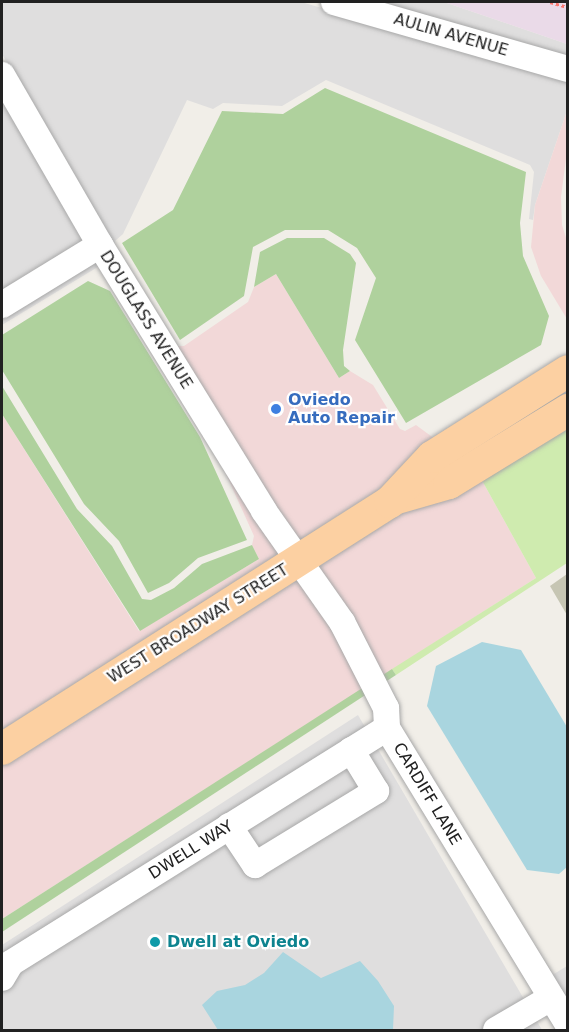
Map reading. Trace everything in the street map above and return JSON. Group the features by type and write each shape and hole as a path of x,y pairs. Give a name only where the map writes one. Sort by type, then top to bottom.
{"main road":[{"name":"WEST BROADWAY STREET","path":"2,749 393,500 432,457 567,371"},
{"name":"WEST BROADWAY STREET","path":"393,500 449,483 567,410"}],"street":[{"name":"AULIN AVENUE","path":"334,2 567,69"},
{"name":"DOUGLASS AVENUE","path":"2,75 100,245 264,511 299,560"},
{"path":"2,305 100,245"},
{"name":"CARDIFF LANE","path":"299,560 342,622 375,682 386,708 387,728 567,1024"},
{"name":"DWELL WAY","path":"2,978 11,963 387,728"},
{"path":"229,826 255,865 376,790 351,750"},
{"path":"496,1030 551,998"}],"path":[{"path":"550,2 567,7"}],"shaded area":[{"path":"2,2 301,2 567,79 567,111 535,205 533,220 529,219 534,172 530,165 326,80 282,106 223,103 213,109 187,100 123,234 115,241 115,250 2,54"},
{"path":"369,2 444,2 567,44 567,59"},
{"path":"444,2 567,2 567,44"},
{"path":"2,95 87,242 2,295"},
{"path":"567,111 567,151 561,197 562,225 567,241 567,319 541,276 531,247 535,205"},
{"path":"96,257 101,265 2,325 2,315"},
{"path":"276,274 339,378 350,371 373,385 400,429 405,431 416,425 439,442 389,492 302,548 174,346 184,346 248,302 254,287"},
{"path":"2,414 139,631 259,559 252,545 254,536 216,452 285,558 2,738"},
{"path":"479,475 536,578 2,919 2,759 392,511"},
{"path":"567,574 567,615 550,586"},
{"name":"Dwell at Oviedo","path":"358,715 542,1030 2,1030 2,945"},
{"path":"567,966 567,1007 549,977"}],"green space":[{"path":"325,88 526,172 520,223 523,256 549,316 541,345 406,423 355,340 376,278 357,248 328,230 285,230 253,247 244,296 180,340 122,243 173,210 222,111 283,114"},
{"path":"287,238 324,238 350,254 356,263 343,350 344,366 350,371 339,378 276,274 254,287 260,252"},
{"path":"88,281 110,291 200,437 247,540 198,558 169,583 148,593 119,541 84,504 2,370 2,335"},
{"path":"2,386 77,509 112,546 142,599 151,600 174,588 202,564 252,545 259,559 140,631 2,414"},
{"path":"567,420 567,563 396,675 392,669 536,578 479,475"},
{"path":"392,669 396,675 2,932 2,919"}],"water":[{"path":"482,642 521,650 567,727 567,867 559,874 527,870 427,706 436,666"},
{"path":"283,952 321,978 360,961 378,981 394,1006 393,1030 218,1030 202,1005 217,991 245,985 264,973"}],"place":[{"name":"Oviedo Auto Repair","path":"276,409"},
{"name":"Dwell at Oviedo","path":"155,942"}]}
